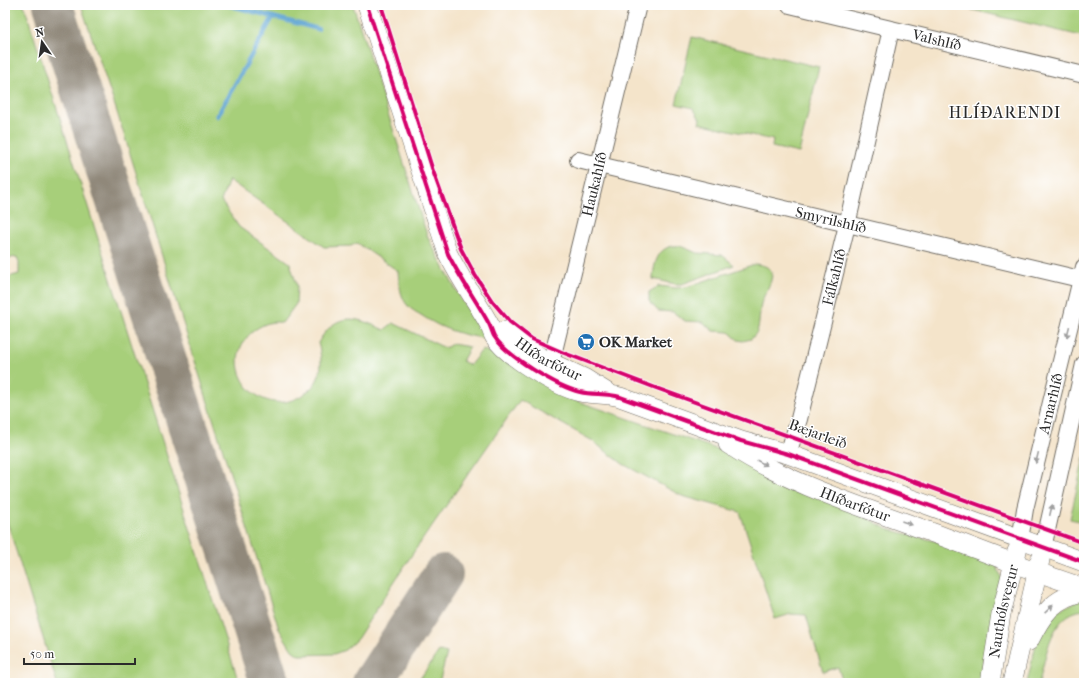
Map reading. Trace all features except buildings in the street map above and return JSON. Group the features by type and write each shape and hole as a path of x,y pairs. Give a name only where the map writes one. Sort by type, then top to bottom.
{"street":[{"name":"Hlíðarfótur","path":"367,5 448,254 466,287 489,323 495,337 509,352 545,376 580,392 610,394"},
{"name":"Haukahlíð","path":"551,363 638,5"},
{"name":"Valshlíð","path":"790,5 1084,76"},
{"name":"Fálkahlíð","path":"788,454 799,420 847,225 891,29"},
{"name":"Smyrilshlíð","path":"578,160 847,225 1083,275"},
{"name":"Arnarhlíð","path":"1020,540 1025,509 1083,275"},
{"name":"Hlíðarfótur","path":"489,323 503,329 521,345 551,363 584,378 610,394 742,441 788,454 1020,540 1084,562"},
{"name":"Arnarhlíð","path":"1042,548 1084,364"},
{"name":"Hlíðarfótur","path":"706,428 741,452 795,480 857,505 1084,588"},
{"name":"Nauthólsvegur","path":"990,683 1001,614 1020,540"},
{"name":"Nauthólsvegur","path":"1014,675 1042,548"},
{"path":"1014,675 1038,622 1049,608 1064,598 1084,592"}],"green space":[{"path":"5,5 24,5 239,683 57,683 5,515 5,278 19,274 19,262 17,257 5,259"},
{"path":"81,5 353,5 428,238 462,301 493,340 447,329 430,321 408,306 405,302 400,290 398,271 357,243 351,246 324,247 229,180 221,201 239,227 290,263 297,286 296,304 282,323 272,322 256,329 243,343 238,358 240,373 248,387 259,397 274,402 291,401 308,391 317,381 319,375 321,356 318,343 332,326 339,321 347,319 364,322 384,330 393,323 445,348 452,344 470,347 462,361 470,365 482,350 505,355 554,393 725,452 853,510 887,529 963,548 993,559 1004,582 993,619 979,683 843,683 838,667 823,672 806,615 791,614 775,619 740,512 682,496 623,464 591,440 520,400 413,553 357,639 345,650 334,654 299,655 292,650 279,629 116,109"},
{"path":"952,5 1084,5 1084,24 1081,36"},
{"path":"692,37 819,67 799,153 772,147 773,140 699,123 700,119 693,108 676,104"},
{"path":"673,246 680,246 697,253 722,255 734,265 682,284 653,279 656,260 662,251"},
{"path":"755,264 765,266 772,274 769,286 761,304 757,332 751,339 743,341 738,340 729,332 713,331 703,322 685,321 673,312 658,311 649,301 649,292 659,286 676,288 686,287"},
{"path":"1084,457 1084,522 1070,519"},
{"path":"1084,598 1084,610 1073,613 1064,619 1051,638 1039,683 1027,683 1036,644 1054,612"},
{"path":"439,651 447,653 439,683 417,683"}],"waterway":[{"path":"228,5 318,29"},
{"path":"217,116 273,17"}],"taxiway":[{"path":"53,5 270,683"},
{"path":"372,683 443,574"}],"cycle path":[{"path":"367,5 448,254 457,272 488,322 494,336 509,352 533,370 570,389 585,393 620,397 741,441 788,454 1084,562"},
{"name":"Bæjarleið","path":"381,5 433,171 461,249 475,275 492,301 510,322 532,339 564,353 656,388 1084,543"}],"place":[{"name":"OK Market","path":"586,342"}],"district":[{"name":"HLÍÐARENDI","path":"1005,112"}]}
